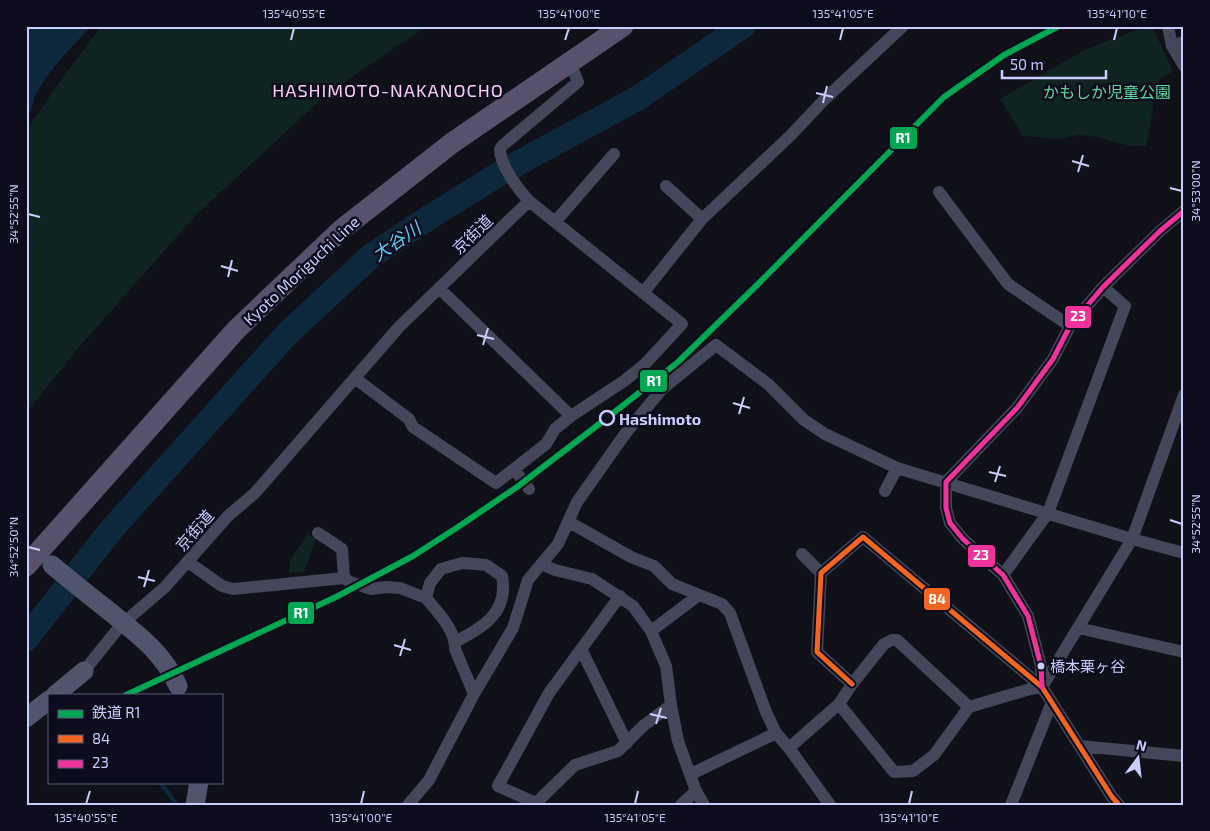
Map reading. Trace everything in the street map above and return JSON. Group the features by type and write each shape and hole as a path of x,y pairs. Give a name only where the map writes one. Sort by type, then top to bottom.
{"main road":[{"name":"Kyoto Moriguchi Line","path":"39,562 236,330 341,230 452,143 623,26"}],"street":[{"path":"643,293 702,219 903,26"},
{"path":"1168,26 1178,44 1184,66"},
{"path":"356,379 409,419 413,427 496,483 546,444 555,429 571,416 624,381 637,370 682,324 530,201 512,180 502,159 500,149 503,145 578,82 570,62"},
{"path":"555,222 614,154"},
{"path":"666,186 702,219"},
{"path":"938,192 1008,284 1070,326"},
{"name":"京街道","path":"84,671 121,625 165,587 228,516 255,493 356,379 399,327 530,201"},
{"path":"1042,687 1041,666 1028,616 1003,575 963,539 950,523 946,508 946,482 1017,408 1053,359 1070,326 1104,287 1160,231 1184,212"},
{"path":"1003,575 1048,514 1125,306 1104,287"},
{"path":"440,289 571,416"},
{"path":"408,805 429,780 474,694 513,628 528,580 558,544 577,502 625,434 662,389 716,345 768,384 804,420 825,434 897,468 1184,553"},
{"path":"1042,687 1132,539 1184,395"},
{"path":"885,491 897,468"},
{"path":"514,469 529,489"},
{"path":"568,522 631,557 654,566 672,584 722,604 730,613 766,712 776,733 830,805"},
{"path":"318,533 342,549 344,578"},
{"path":"852,684 817,652 821,573 862,537 1042,687 1119,805"},
{"path":"802,554 821,573"},
{"path":"39,562 140,636 159,654 171,670 180,690"},
{"path":"188,562 222,586 233,588 344,578 371,589 400,588 426,598 449,628 455,642 455,649 474,694"},
{"path":"426,598 430,583 441,569 462,563 486,565 502,576 504,587 501,602 495,614 481,628 455,642"},
{"path":"541,564 555,570 592,579 633,606 652,631 666,666 678,741 696,791 704,805"},
{"path":"652,631 699,595"},
{"path":"620,596 549,693 498,786 537,804 575,765 618,751 644,726 671,705"},
{"path":"1078,628 1184,652"},
{"path":"789,748 839,704 852,684 884,644 892,640 897,640 969,707"},
{"path":"581,649 627,743"},
{"path":"56,694 84,671"},
{"path":"839,704 894,772 912,771 934,755 969,707 1030,688 1042,687"},
{"path":"26,718 48,701"},
{"path":"1011,805 1052,702"},
{"path":"691,774 776,733"},
{"path":"1080,746 1184,756"},
{"path":"195,805 199,784"},
{"path":"680,805 696,791"}],"green space":[{"path":"101,26 427,26 328,93 196,215 80,346 26,413 26,131"},
{"name":"かもしか児童公園","path":"1147,26 1152,26 1173,71 1159,80 1146,146 1130,146 1096,137 1079,135 1059,139 1023,136 1000,99 1086,49"},
{"path":"308,534 316,539 304,572 289,573 290,560"}],"water":[{"path":"26,26 92,26 49,73 37,92 26,120"}],"waterway":[{"name":"大谷川","path":"26,639 111,530 287,334 371,256 502,172 638,98 743,26"},
{"path":"161,784 177,805"}],"rail line":[{"name":"R1","path":"128,694 336,597 413,556 517,487 678,362 944,97 1004,55 1059,26"}],"transit line":[{"name":"23","path":"1042,687 1041,666 1028,616 1003,575 963,539 950,523 946,508 946,482 1017,408 1053,359 1070,326 1103,287 1160,231 1184,211"},
{"name":"84","path":"852,684 817,652 821,573 863,537 1042,687 1119,805"}],"place":[{"name":"Hashimoto","path":"607,418"},
{"name":"橋本栗ヶ谷","path":"1041,666"}],"district":[{"name":"HASHIMOTO-NAKANOCHO","path":"388,90"}]}
